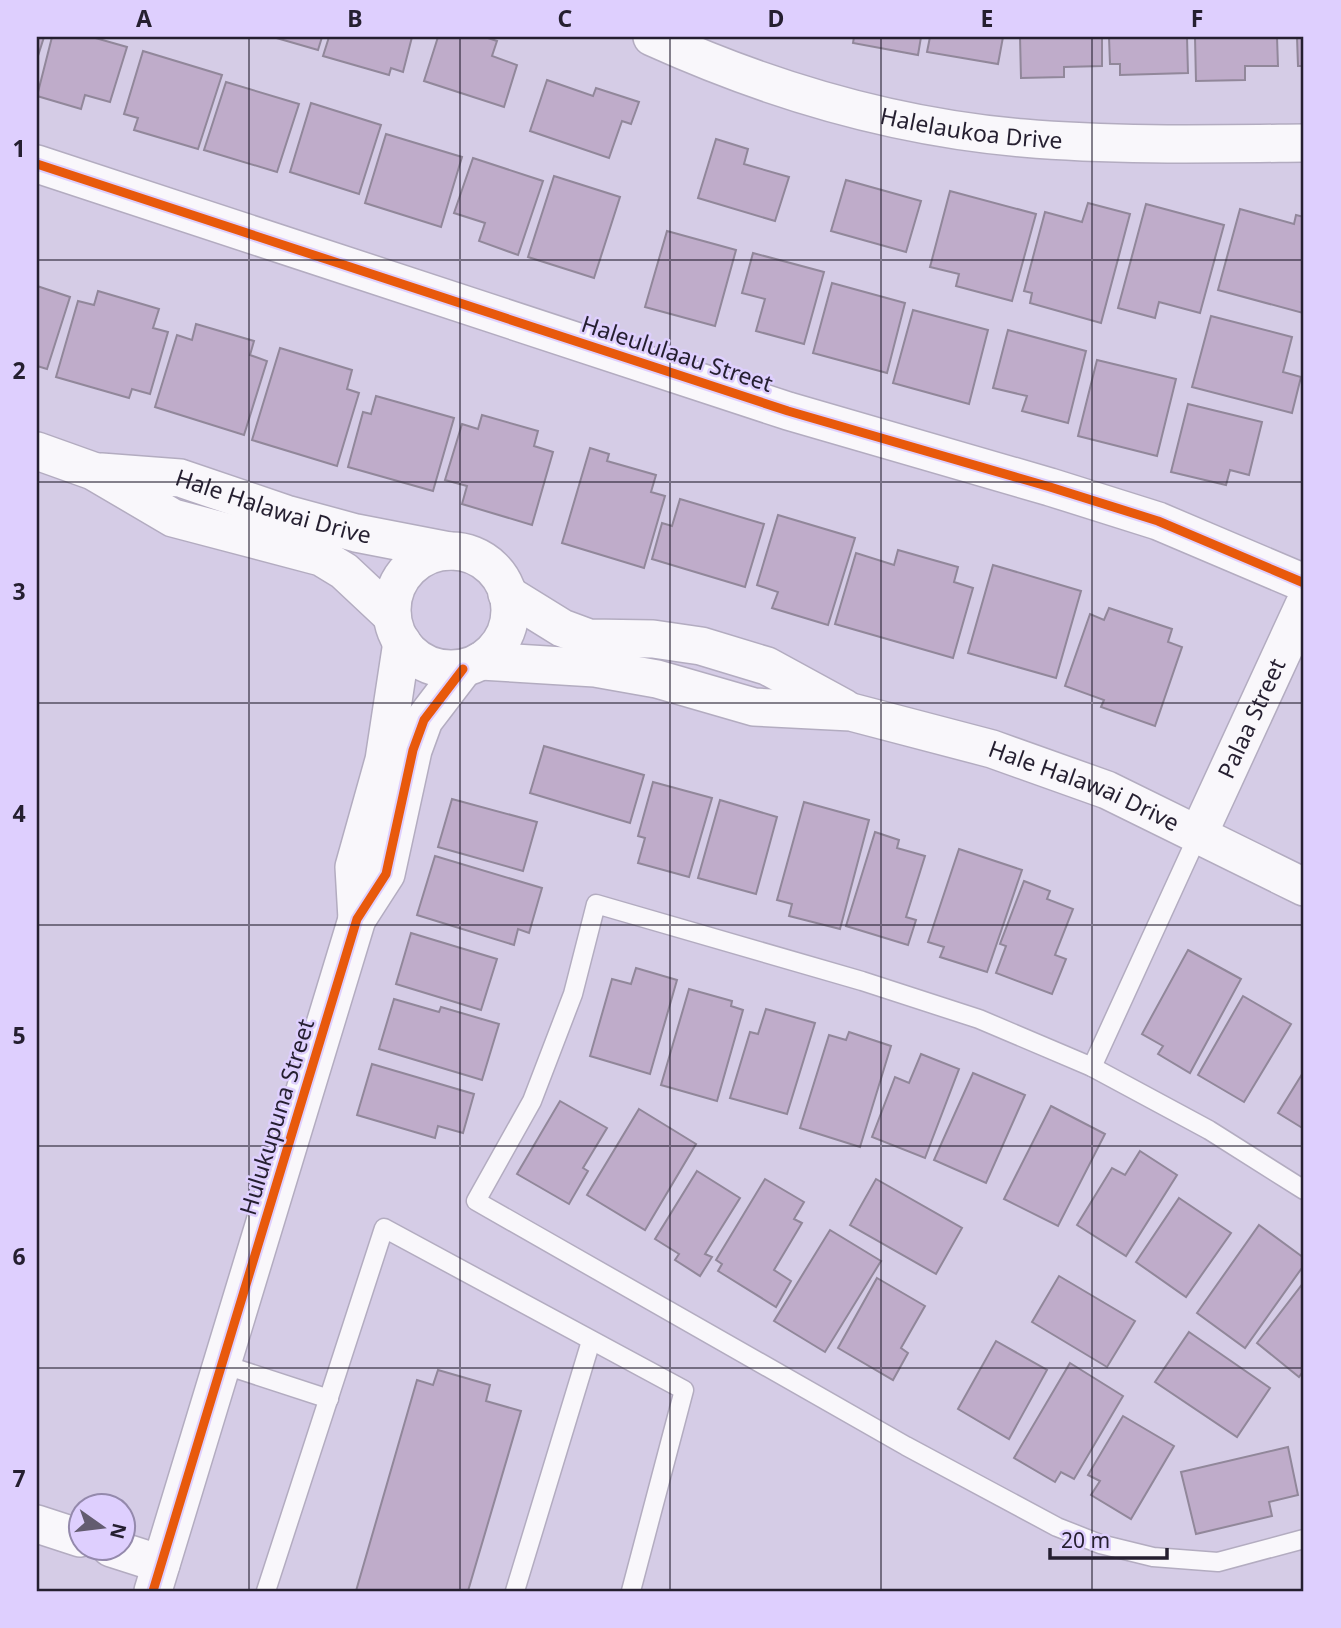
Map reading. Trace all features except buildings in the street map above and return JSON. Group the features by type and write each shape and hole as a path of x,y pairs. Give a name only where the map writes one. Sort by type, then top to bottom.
{"street":[{"name":"Halelaukoa Drive","path":"652,37 703,60 811,99 904,120 1023,138 1304,143"},
{"name":"Haleululaau Street","path":"37,164 788,411 1050,486 1146,517 1304,583"},
{"name":"Hale Halawai Drive","path":"37,451 93,471 173,519 321,557 344,570 397,629"},
{"name":"Hale Halawai Drive","path":"93,471 180,478 344,530 450,551"},
{"path":"450,551 469,554 486,563 500,577 507,594 510,614 505,632 496,649 472,665 442,669 424,663 397,629 394,596 402,578 414,564 432,554 450,551"},
{"name":"Hale Halawai Drive","path":"507,594 562,628 589,638 665,641 701,646 767,666 851,712"},
{"name":"Palaa Street","path":"1199,833 1304,605"},
{"name":"Hulukupuna Street","path":"357,919 354,867 384,760 397,629"},
{"name":"Hale Halawai Drive","path":"472,665 595,668 657,679 754,707 851,712 992,749 1107,790 1304,887"},
{"name":"Hulukupuna Street","path":"157,1578 357,919 386,874 414,750 424,720 472,665"},
{"path":"37,1524 66,1533"},
{"path":"132,1562 157,1578"}],"lane":[{"path":"1092,1067 1199,833"},
{"path":"1304,1190 1209,1130 1092,1067 979,1018 596,904 573,995 531,1101 476,1201 906,1446 1058,1527 1100,1544 1153,1557 1218,1562 1304,1539"},
{"path":"266,1591 384,1228 684,1390 631,1591"},
{"path":"515,1591 591,1341"},
{"path":"222,1364 329,1399"}],"cycle path":[{"path":"37,164 788,411 1158,521 1304,583"},
{"path":"153,1591 357,919 386,874 413,750 424,720 463,669"}]}
